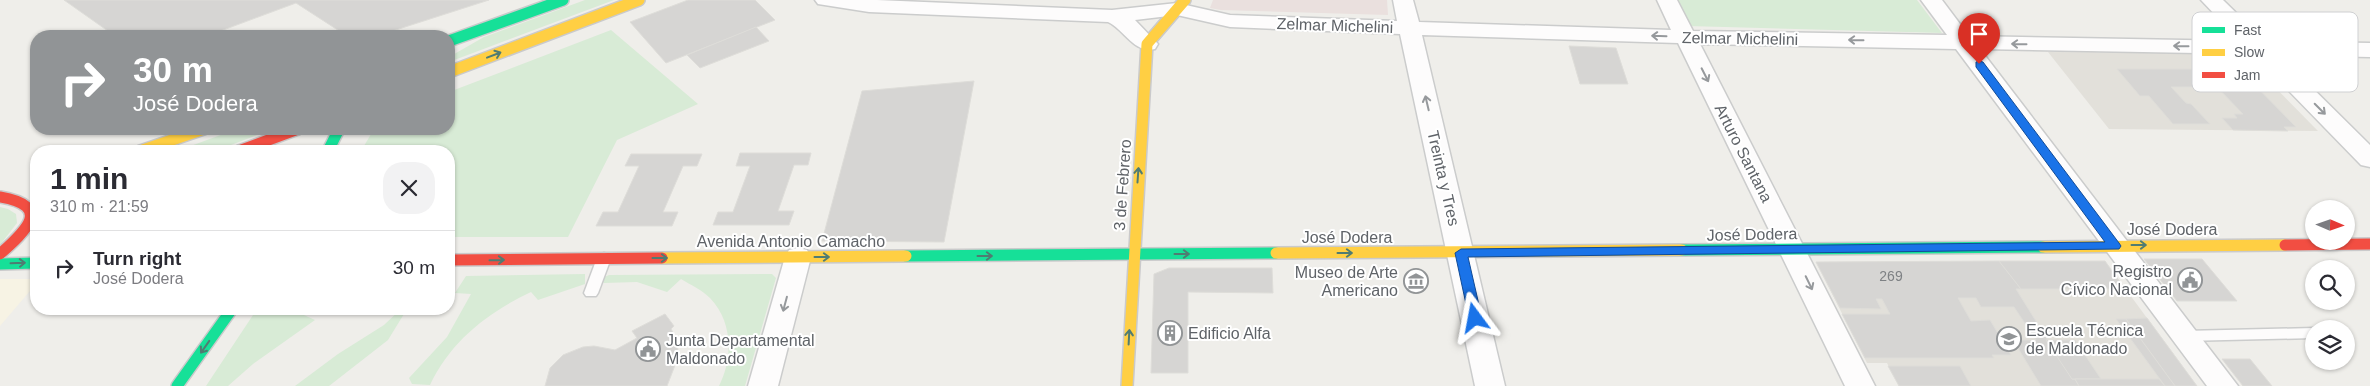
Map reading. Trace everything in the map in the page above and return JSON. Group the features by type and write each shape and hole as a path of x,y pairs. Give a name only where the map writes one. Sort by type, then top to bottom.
{"street":[{"path":"455,39 563,0"},
{"path":"455,70 639,0"},
{"name":"Zelmar Michelini","path":"825,0 869,6 1112,16 1147,14 1181,4 1230,21 1410,28 1686,37 2192,46"},
{"name":"Treinta y Tres","path":"1403,0 1490,386"},
{"name":"Arturo Santana","path":"1667,0 1860,386"},
{"path":"1931,0 2115,246 2223,386"},
{"path":"2212,0 2224,12"},
{"path":"1112,16 1124,22 1147,44 1181,4"},
{"path":"455,46 468,35"},
{"name":"3 de Febrero","path":"1127,386 1133,255 1147,44"},
{"path":"2303,92 2370,159"},
{"path":"157,145 187,135"},
{"path":"255,145 282,135"},
{"path":"2,197 20,192"},
{"path":"2,197 18,199 30,209"},
{"path":"0,254 23,234 30,223"},
{"path":"23,234 30,231"},
{"name":"José Dodera","path":"1133,255 2370,244"},
{"name":"Avenida Antonio Camacho","path":"455,260 1133,255"},
{"path":"763,386 798,257"},
{"path":"0,264 30,263"},
{"path":"177,386 228,315"}],"lane":[{"path":"592,293 604,258"},
{"path":"2184,336 2305,333"}],"shaded area":[{"path":"1213,0 1387,0 1388,15 1221,10 1210,8"},
{"path":"2048,52 2192,53 2192,92 2280,92 2318,131 2109,129"},
{"name":"Escuela Técnica de Maldonado","path":"2105,261 2197,386 1899,386 1887,363 1867,363 1816,262"},
{"path":"0,279 30,279 30,291 0,326"}],"green space":[{"path":"585,0 614,0 455,60 455,54 484,37"},
{"path":"1674,0 1917,0 1942,33 1687,26"},
{"path":"611,30 698,104 617,140 568,237 455,237 455,145 365,145 370,135 455,135 455,90"},
{"path":"221,135 257,135 231,145 193,145"},
{"path":"0,207 16,214 17,223 0,245"},
{"path":"585,274 585,284 538,300 531,292 500,309 472,330 448,355 430,385 412,384 409,378 447,337 471,294 455,293 466,276"},
{"path":"772,274 776,278 745,386 719,386 727,364 727,329 718,308 704,292 681,279 667,292 637,282 604,283 602,281 602,278 609,275"},
{"path":"253,315 304,315 315,320 253,364 228,386 206,386"},
{"path":"395,315 403,315 388,340 329,386 295,386 338,354 384,325"}],"building":[{"path":"64,0 489,0 396,30 338,30 296,3 223,30 106,30"},
{"path":"688,0 755,0 775,20 666,63 630,22"},
{"path":"756,27 769,41 700,68 687,55"},
{"path":"1569,46 1616,48 1628,84 1580,84"},
{"path":"2117,69 2192,69 2192,87 2171,87 2210,124 2173,124 2149,96 2140,96"},
{"path":"974,81 944,242 822,241 862,91"},
{"path":"2222,92 2262,92 2296,127 2284,127 2288,131 2233,130 2222,118 2237,118 2234,114 2243,114"},
{"path":"740,153 811,153 808,165 794,165 778,211 794,211 789,225 713,225 718,212 733,212 750,166 736,166"},
{"path":"631,154 702,154 697,166 683,166 663,212 678,212 672,226 596,226 603,212 618,212 639,166 625,166"},
{"name":"Registro Cívico Nacional","path":"2144,259 2202,259 2237,301 2177,301"},
{"path":"1999,261 2021,289 2016,289 2072,379 2075,379 2079,386 2041,386 2013,340 2036,340 2014,307 1981,307 1976,298 1958,298 1971,321 1990,320 2011,355 1992,355 1994,358 1865,358 1842,314 1890,314 1882,299 1876,299 1881,309 1840,308 1816,262"},
{"path":"1999,261 2105,261 2125,289 2021,289"},
{"name":"Edificio Alfa","path":"1169,268 1272,268 1273,293 1188,292 1188,373 1151,373 1154,274"},
{"name":"Junta Departamental Maldonado","path":"665,314 674,326 671,329 675,336 679,355 667,386 545,386 550,368 563,355 583,347 594,346 615,350 637,338 632,331"},
{"path":"2147,318 2197,386 2175,386 2126,319"},
{"path":"2116,319 2126,319 2175,386 2165,386"},
{"path":"2046,340 2075,340 2101,379 2072,379"},
{"path":"2222,359 2250,359 2272,386 2243,386"},
{"path":"1888,366 1960,366 1971,386 1899,386"},
{"path":"2075,379 2159,379 2165,386 2079,386"}],"traffic: fast":[{"path":"455,39 563,0"},
{"path":"331,145 336,135"},
{"path":"1682,250 2043,247"},
{"path":"906,256 1276,253"},
{"path":"0,264 30,263"},
{"path":"177,386 228,315"}],"traffic: slow":[{"path":"455,70 639,0"},
{"path":"1127,386 1147,44 1185,0"},
{"path":"157,145 187,135"},
{"path":"2043,247 2285,245"},
{"path":"1276,253 1682,250"},
{"path":"662,258 906,256"}],"traffic: jam":[{"path":"255,145 282,135"},
{"path":"0,197 17,200 27,205 30,210"},
{"path":"0,254 19,237 30,219"},
{"path":"2285,245 2370,244"},
{"path":"455,260 662,258"}],"place":[{"name":"Registro Cívico Nacional","path":"2190,280"},
{"name":"Museo de Arte Americano","path":"1416,281"},
{"name":"Edificio Alfa","path":"1170,333"},
{"name":"Escuela Técnica de Maldonado","path":"2009,339"},
{"name":"Junta Departamental Maldonado","path":"648,349"}],"route":[{"path":"1475,318 1461,253 2115,246 1979,64"}]}
